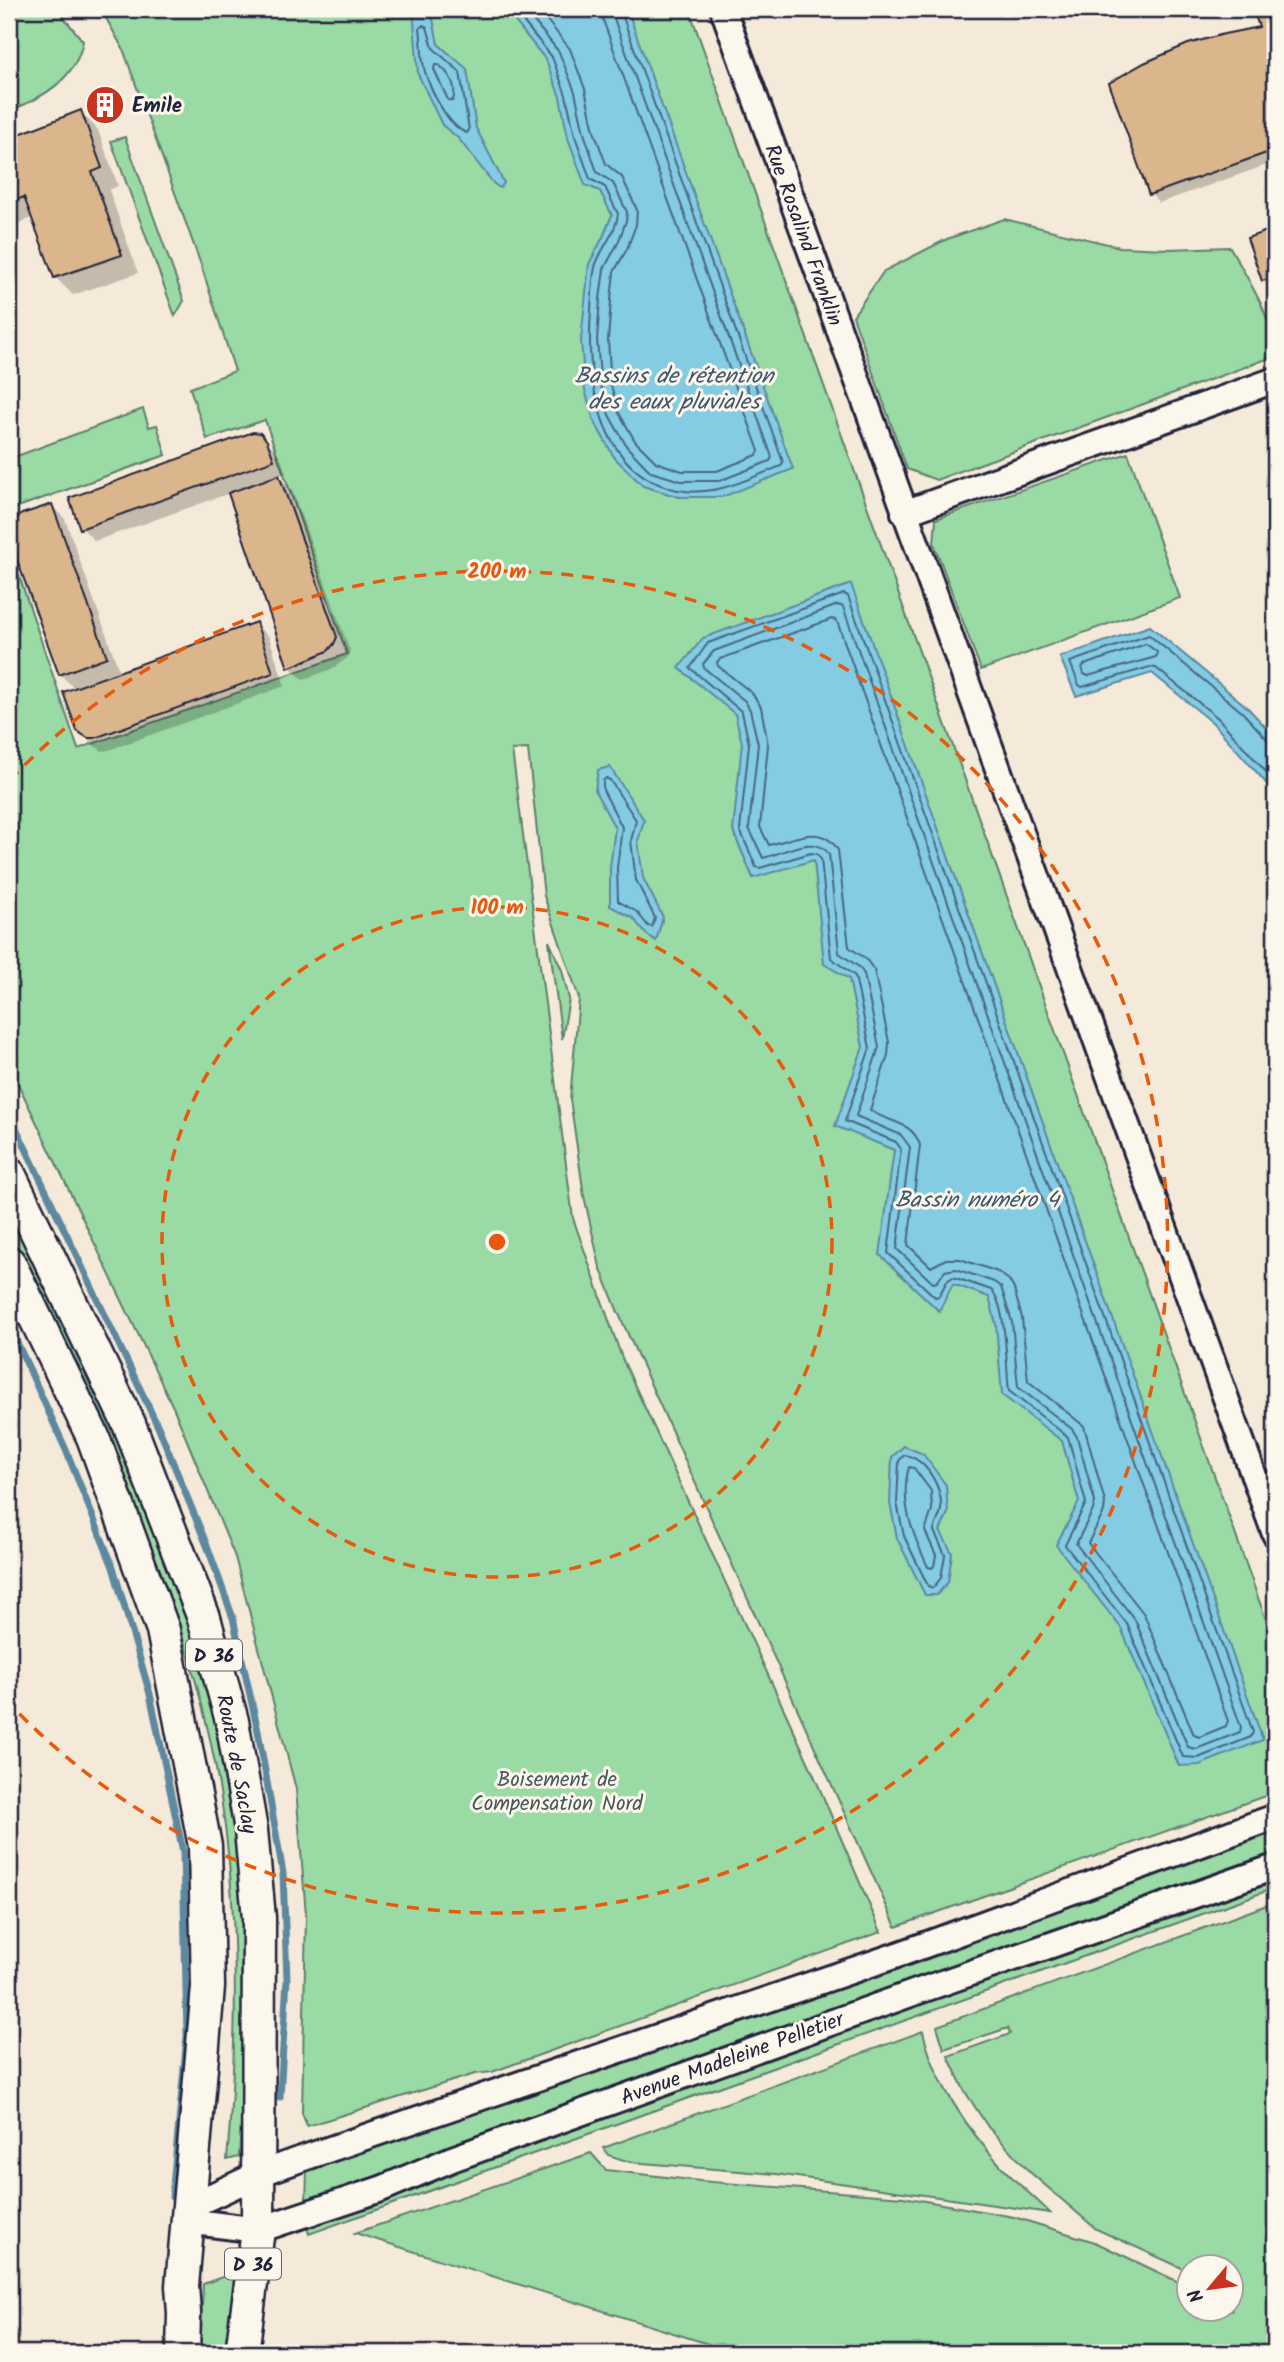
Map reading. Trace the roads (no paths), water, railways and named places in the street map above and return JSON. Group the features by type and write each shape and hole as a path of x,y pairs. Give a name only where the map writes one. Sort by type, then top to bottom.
{"main road":[{"name":"Route de Saclay","path":"9,1174 129,1424 204,1618 232,1721 246,1797 256,1876 260,1981 258,2230 243,2353"},
{"name":"D 36","path":"9,1263 93,1437 163,1630 205,1846 208,1987 182,2287 183,2353"}],"street":[{"name":"Rue Rosalind Franklin","path":"723,9 1275,1534"},
{"path":"904,513 1275,380"},
{"name":"Avenue Madeleine Pelletier","path":"187,2214 260,2174 298,2160 903,1953 1275,1817"},
{"name":"Avenue Madeleine Pelletier","path":"187,2214 258,2230 381,2189 452,2159 919,1991 1275,1867"}],"water":[{"path":"413,9 431,9 438,44 467,69 476,128 504,183 500,188 458,138 442,125 418,74"},
{"name":"Bassins de rétention des eaux pluviales","path":"505,9 627,9 793,469 722,497 679,497 643,486 614,457 594,421 585,390 581,340 589,264 612,215 600,191 585,185 568,138 560,97 546,60"},
{"name":"Bassin numéro 4","path":"851,584 1263,1740 1199,1765 1179,1766 1121,1628 1056,1545 1079,1502 1062,1441 1002,1395 996,1324 989,1297 953,1284 939,1311 880,1255 894,1150 835,1126 863,1047 849,979 824,964 814,860 753,878 733,831 742,743 735,714 679,668 703,638"},
{"path":"1150,626 1247,707 1275,737 1275,793 1213,723 1152,673 1076,696 1060,657"},
{"path":"610,767 644,820 638,841 643,878 663,917 656,941 646,934 633,918 610,906 610,868 615,828 595,791 598,770"},
{"path":"904,1446 923,1454 946,1485 948,1513 940,1531 952,1553 948,1582 937,1595 925,1595 897,1538 890,1503 892,1457"}],"waterway":[{"path":"9,1113 160,1431 208,1548 233,1618 258,1731 283,1873 287,1979 280,2097"},
{"path":"9,1325 66,1450 113,1567 150,1694 183,1852 187,2036 172,2197"}],"place":[{"name":"Emile","path":"105,105"}],"park label":[{"name":"Boisement de Compensation Nord","path":"557,1791"}]}
